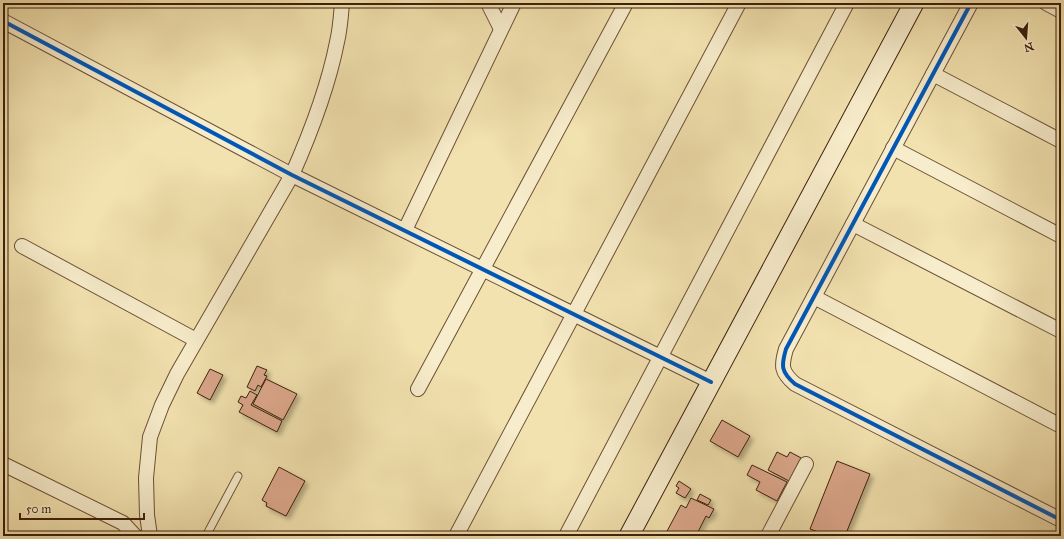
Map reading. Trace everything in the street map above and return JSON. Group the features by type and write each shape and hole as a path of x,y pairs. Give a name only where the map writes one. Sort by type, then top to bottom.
{"street":[{"path":"150,536 147,515 146,478 150,437 162,405 177,374 292,175 307,141 328,82 338,41 342,3"},
{"path":"488,3 501,29"},
{"path":"405,230 514,3"},
{"path":"418,389 626,3"},
{"path":"456,536 739,3"},
{"path":"566,536 847,3"},
{"path":"630,536 914,3"},
{"path":"971,3 786,349 783,360 783,370 788,378 795,384 1061,520"},
{"path":"1046,3 1061,11"},
{"path":"3,21 292,175 711,382"},
{"path":"933,74 1061,142"},
{"path":"893,148 1061,236"},
{"path":"853,224 1061,331"},
{"path":"22,246 196,340"},
{"path":"814,297 1061,426"},
{"path":"3,464 123,523 135,536"},
{"path":"768,536 806,464"}],"lane":[{"path":"206,536 238,476"}],"building":[{"path":"257,366 267,370 264,375 267,376 261,387 258,385 255,391 247,387"},
{"path":"210,369 223,375 210,400 197,393"},
{"path":"266,379 297,394 283,420 253,404"},
{"path":"250,391 257,395 251,405 282,421 277,432 239,412 243,405 238,402 241,396 246,398"},
{"path":"722,420 750,436 738,457 710,441"},
{"path":"777,452 787,457 790,452 801,458 789,481 768,470"},
{"path":"837,461 870,474 845,536 829,536 810,529"},
{"path":"752,465 787,482 777,501 756,490 760,482 747,475"},
{"path":"279,467 305,481 286,516 266,506 267,503 262,500"},
{"path":"679,481 691,489 685,498 676,493 679,488 676,486"},
{"path":"700,494 711,500 708,505 697,500"},
{"path":"691,498 714,509 709,518 706,516 696,536 672,536 666,533 681,505 686,508"}],"cycle path":[{"path":"971,3 786,349 783,360 783,368 787,376 795,384 1061,520"},
{"path":"3,21 292,175 711,382"}]}
